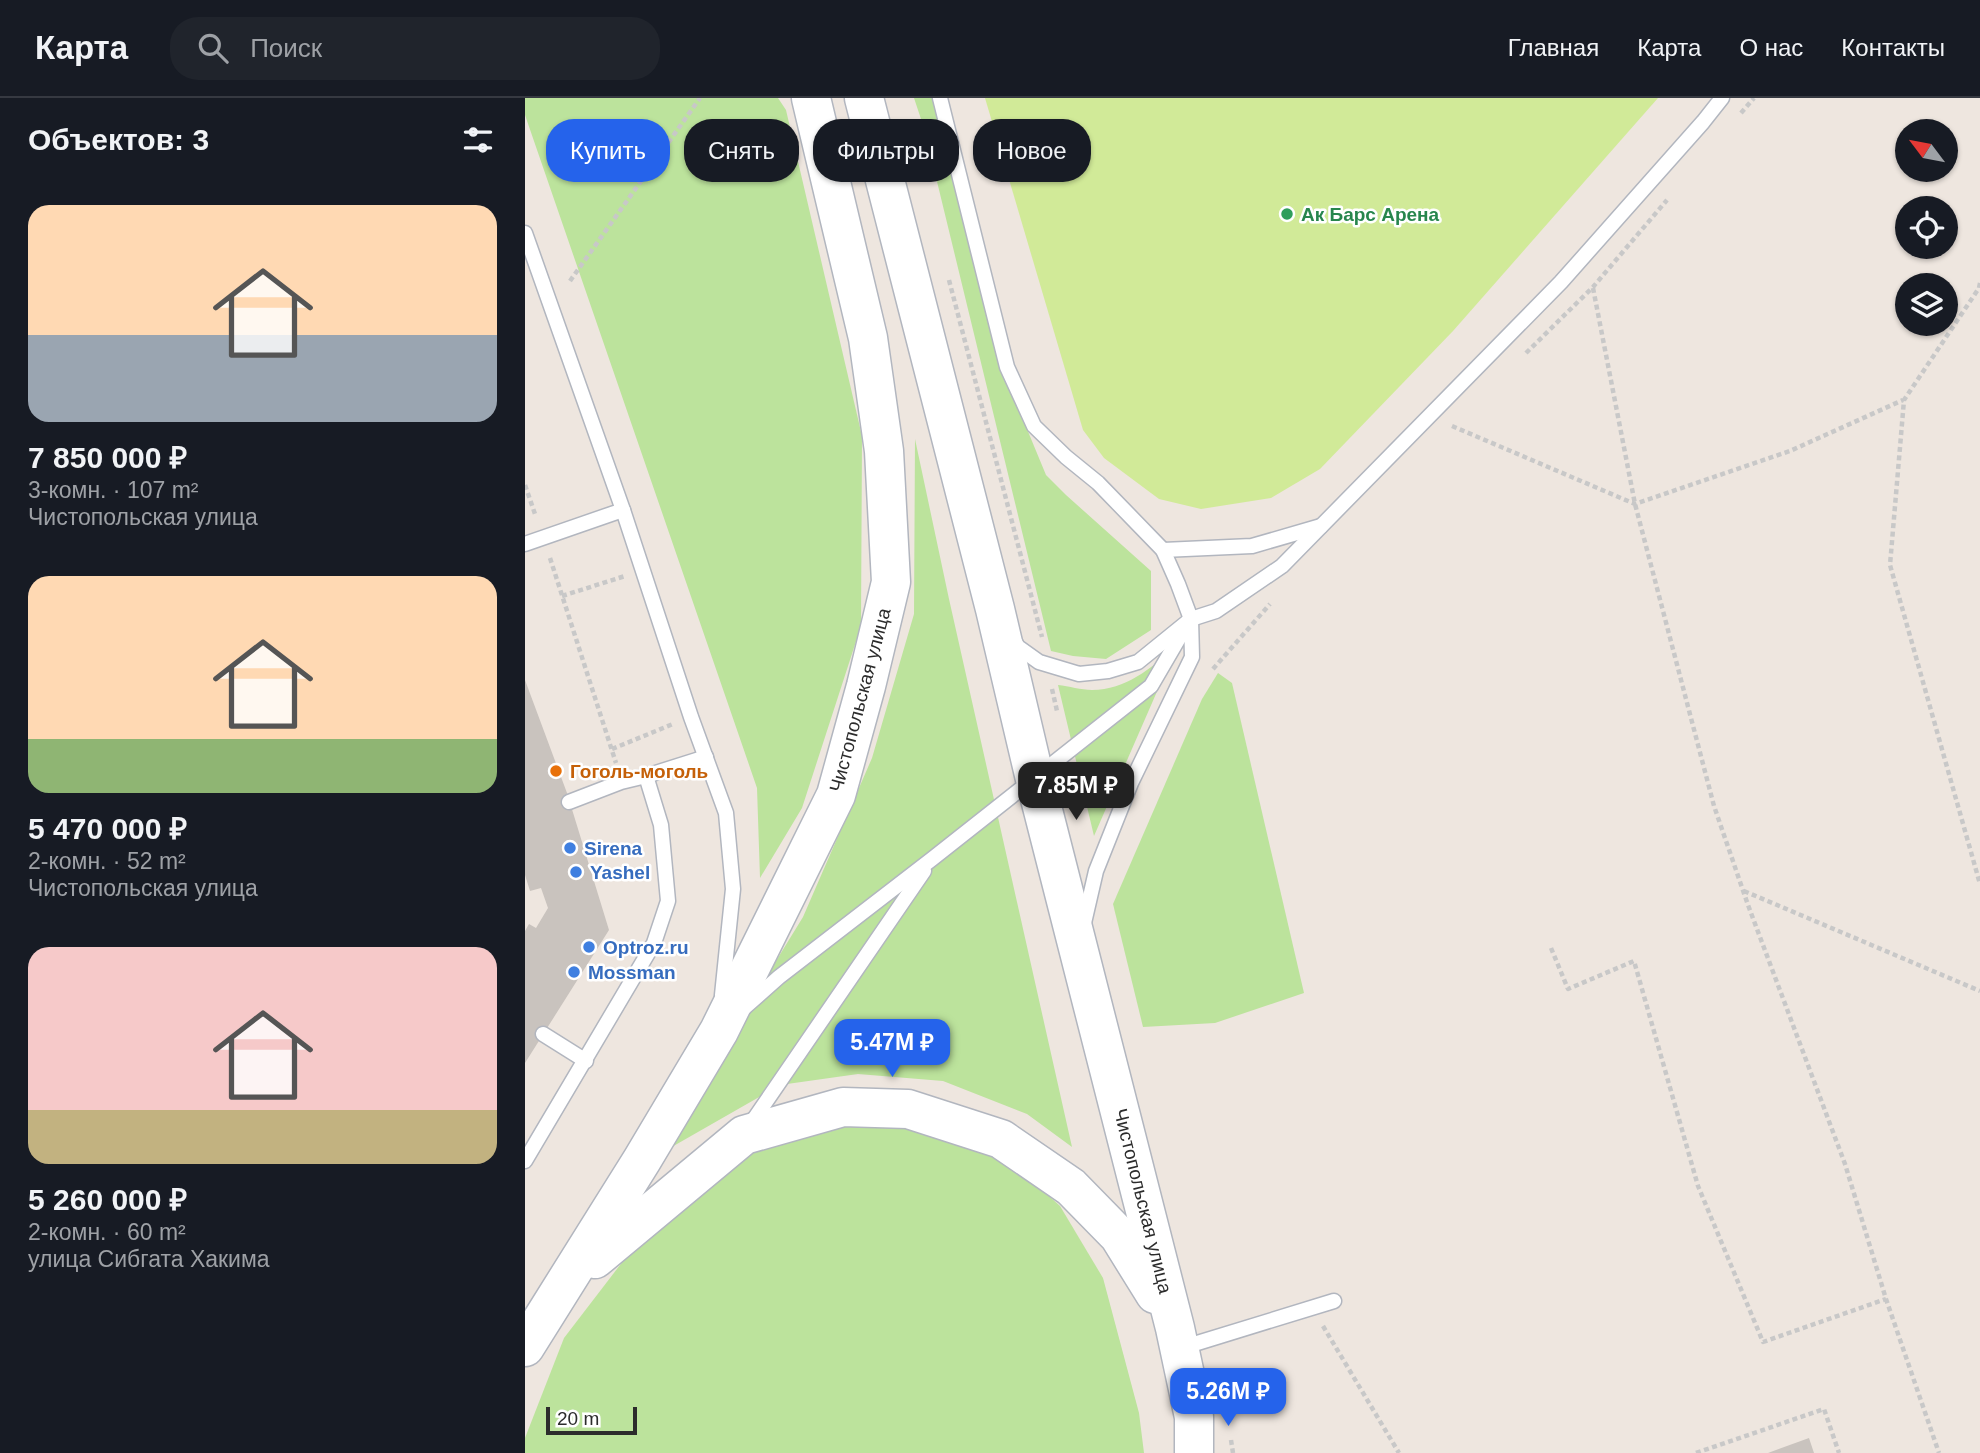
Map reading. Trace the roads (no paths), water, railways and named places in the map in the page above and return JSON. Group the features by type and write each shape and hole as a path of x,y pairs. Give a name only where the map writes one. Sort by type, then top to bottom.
{"main road":[{"name":"Чистопольская улица","path":"526,1349 719,1031 836,795 891,582 884,451 868,338 811,98"},
{"name":"Чистопольская улица","path":"864,98 1177,1338 1194,1435 1203,1453"},
{"name":"Чистопольская улица","path":"566,1283 744,1135 843,1107 908,1109 1001,1139 1071,1187 1119,1237 1177,1338"}],"lane":[{"path":"940,98 1007,367 1034,426 1098,483 1163,550 1191,619 1192,657 1131,783 1101,858 1078,948"},
{"path":"995,609 1018,647 1039,662 1079,674 1108,671 1138,662 1191,619 1216,611 1282,566 1561,282 1722,98"},
{"path":"525,233 726,813 733,889 719,1031"},
{"path":"525,544 623,510"},
{"path":"1163,550 1252,546 1322,526"},
{"path":"719,1031 779,977 1151,686 1191,619"},
{"path":"569,802 621,782 706,757"},
{"path":"525,1161 654,943 668,901 661,825 646,776"},
{"path":"744,1135 932,859"},
{"path":"543,1034 586,1061"},
{"path":"1177,1338 1334,1301"}],"place":[{"name":"Ак Барс Арена","path":"1287,214"},
{"name":"Гоголь-моголь","path":"556,771"},
{"name":"Sirena","path":"570,848"},
{"name":"Yashel","path":"576,872"},
{"name":"Optroz.ru","path":"589,947"},
{"name":"Mossman","path":"574,972"}]}
